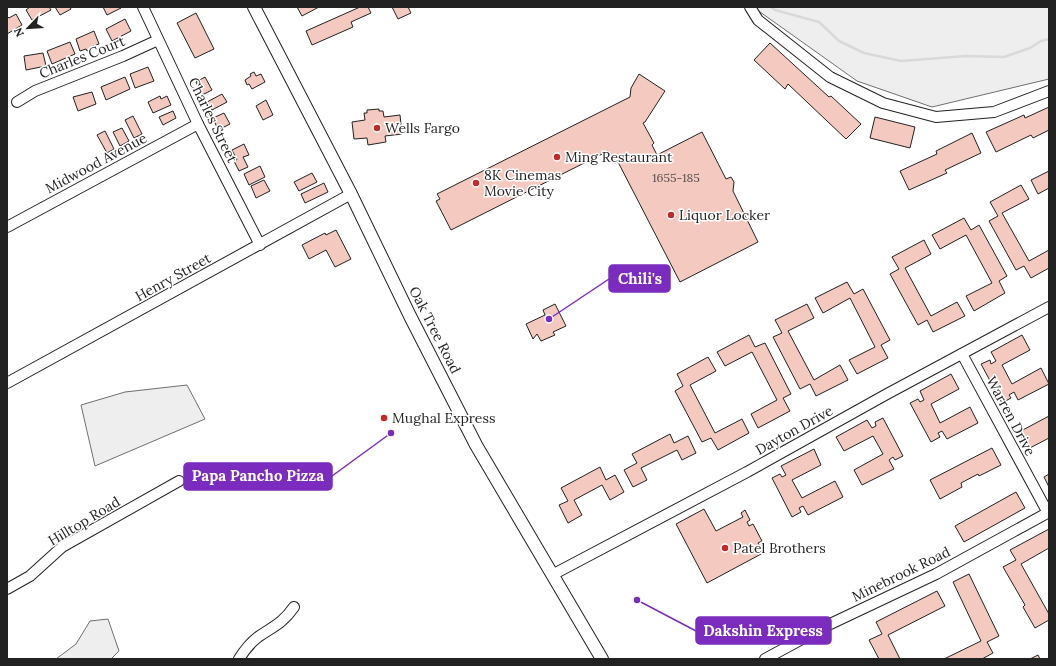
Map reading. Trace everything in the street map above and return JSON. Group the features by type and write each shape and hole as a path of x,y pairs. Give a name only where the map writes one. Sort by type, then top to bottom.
{"main road":[{"name":"Oak Tree Road","path":"254,7 351,194 410,316 476,445 602,659"}],"street":[{"name":"Charles Street","path":"143,7 198,124 260,245"},
{"path":"750,7 758,20 830,78 883,103 936,117 994,112 1049,91"},
{"name":"Charles Court","path":"17,102 35,91 123,56 158,40"},
{"name":"Midwood Avenue","path":"7,227 198,124"},
{"name":"Henry Street","path":"7,383 351,194"},
{"name":"Dayton Drive","path":"552,575 747,472 1049,307"},
{"name":"Warren Drive","path":"962,354 1048,513"},
{"name":"Hilltop Road","path":"7,589 30,576 62,547 179,481"},
{"name":"Minebrook Road","path":"765,659 826,626 936,574 1048,513"},
{"path":"239,659 256,638 287,618 294,607"}],"shaded area":[{"path":"753,7 1049,7 1049,79 932,107 857,81"},
{"path":"187,385 205,419 95,466 81,405 125,392"},
{"path":"108,619 119,651 111,659 56,659 76,644 90,621"}],"building":[{"path":"30,7 49,7 51,10 32,20 26,10"},
{"path":"55,7 70,7 71,9 60,15"},
{"path":"103,7 120,7 121,8 107,15"},
{"path":"297,7 319,7 302,16"},
{"path":"360,7 368,7 371,13 351,22 353,27 312,45 306,31"},
{"path":"392,7 408,7 411,13 398,19"},
{"path":"196,13 214,49 195,58 177,23"},
{"path":"16,14 22,25 7,34 7,16 9,18"},
{"path":"125,19 131,31 112,41 106,29"},
{"path":"94,31 99,44 93,46 94,48 87,51 86,49 80,51 76,39"},
{"path":"70,42 75,54 52,64 47,51"},
{"path":"770,43 861,124 846,139 788,84 785,89 754,60"},
{"path":"43,53 46,66 26,70 24,56"},
{"path":"148,67 154,81 135,88 130,74"},
{"path":"254,72 256,76 261,74 265,82 252,89 249,84 247,85 245,80"},
{"path":"639,74 665,91 643,123 654,143 652,145 657,155 702,132 726,179 731,177 734,182 733,191 758,242 680,282 618,162 615,163 608,151 451,230 436,201 440,199 437,194 630,97 631,88"},
{"path":"125,77 130,89 106,100 101,87"},
{"path":"205,77 212,90 202,95 196,82"},
{"path":"92,92 96,104 78,111 73,97"},
{"path":"222,94 227,102 212,110 207,102"},
{"path":"160,96 161,99 167,96 171,105 153,113 148,102"},
{"path":"266,100 273,115 263,120 256,106"},
{"path":"1049,107 1049,130 1033,138 1031,135 996,152 986,132 1024,115 1025,118"},
{"name":"Wells Fargo","path":"379,109 379,111 383,111 384,117 400,115 402,134 385,136 386,142 368,145 367,138 354,139 352,122 365,120 364,113 367,113 367,110"},
{"path":"173,111 176,118 163,125 159,117"},
{"path":"224,113 230,124 218,130 213,118"},
{"path":"133,116 142,134 134,138 125,120"},
{"path":"875,117 915,127 910,148 870,138"},
{"path":"122,128 129,141 120,146 113,132"},
{"path":"105,131 114,149 107,153 97,135"},
{"path":"972,133 981,153 945,170 947,173 909,190 900,171 937,154 936,151"},
{"path":"244,144 249,155 243,157 248,167 239,171 234,161 237,160 232,150"},
{"path":"260,166 265,177 249,185 244,174"},
{"path":"1049,171 1049,188 1038,194 1031,180"},
{"path":"312,173 317,182 299,191 294,182"},
{"path":"264,180 270,191 256,198 251,186"},
{"path":"324,183 328,192 305,203 301,194"},
{"path":"1021,185 1029,199 1002,213 1029,261 1049,250 1049,268 1031,278 1024,266 1016,270 989,221 998,216 990,202"},
{"path":"964,218 971,230 979,225 1007,276 999,281 1005,293 974,311 966,296 992,283 966,235 940,249 932,235"},
{"path":"336,230 351,259 335,267 326,250 309,259 302,245 325,233 326,235"},
{"path":"924,240 931,254 905,268 931,316 957,302 965,316 933,332 927,320 918,325 890,274 899,269 892,257"},
{"path":"847,282 854,294 863,289 890,340 881,345 888,358 857,374 849,360 875,347 850,298 823,313 815,298"},
{"path":"555,304 566,326 553,332 555,335 541,341 537,334 533,339 526,324 545,315 543,310"},
{"path":"807,304 814,318 788,331 814,380 840,365 848,380 816,396 810,384 800,389 773,337 782,333 775,320"},
{"path":"749,335 755,347 765,343 791,394 783,398 790,411 758,428 751,414 777,400 752,352 725,366 717,352"},
{"path":"1022,335 1030,350 1002,365 1012,384 1041,368 1049,384 1018,400 1014,392 1009,395 1011,398 1002,403 981,364 990,360 991,364 996,361 991,352"},
{"path":"708,357 716,371 690,385 715,433 742,419 749,433 718,450 711,438 702,442 675,391 683,386 677,374"},
{"path":"951,374 959,389 931,404 940,423 970,407 978,423 947,439 942,431 938,433 940,437 931,442 910,403 918,399 920,402 924,400 920,391"},
{"path":"1049,416 1049,438 1028,449 1019,432"},
{"path":"883,418 903,456 895,460 893,457 889,460 894,469 862,485 854,470 883,454 873,436 844,451 836,437 867,420 872,428 876,426 875,422"},
{"path":"670,434 674,443 688,436 696,453 682,460 677,450 641,468 647,480 633,487 624,470 637,463 632,454"},
{"path":"992,448 1001,465 979,476 978,474 961,483 962,487 940,499 930,480"},
{"path":"814,449 821,465 792,480 802,498 835,481 843,497 808,515 803,506 799,508 801,512 792,517 772,478 780,474 782,477 786,475 781,466"},
{"path":"600,467 606,480 615,475 624,492 610,500 602,485 574,500 582,515 568,523 559,505 568,501 561,488"},
{"path":"1049,474 1049,487 1044,477"},
{"path":"1016,492 1025,508 964,542 955,526"},
{"name":"Patel Brothers","path":"704,509 716,531 743,517 741,513 745,510 750,520 747,522 749,526 753,524 762,541 758,543 763,553 707,583 676,524"},
{"path":"1049,529 1049,548 1021,564 1049,614 1049,620 1035,628 1023,607 1025,605 1003,567 1016,560 1010,550"},
{"path":"969,574 999,636 987,642 993,653 982,659 944,659 981,641 953,582"},
{"path":"937,591 945,606 888,635 900,659 879,659 869,640 882,634 876,622"},
{"path":"1038,655 1040,659 1030,659"}],"waterway":[{"path":"771,7 775,10 819,22 839,41 864,53 901,61 966,56 1004,57 1030,48 1041,41 1049,39"}],"place":[{"name":"Wells Fargo","path":"377,128"},
{"name":"Ming Restaurant","path":"557,157"},
{"name":"8K Cinemas Movie City","path":"476,183"},
{"name":"Liquor Locker","path":"671,215"},
{"name":"Chili's","path":"549,319"},
{"name":"Mughal Express","path":"384,418"},
{"name":"Papa Pancho Pizza","path":"391,433"},
{"name":"Patel Brothers","path":"725,548"},
{"name":"Dakshin Express","path":"637,600"}]}
